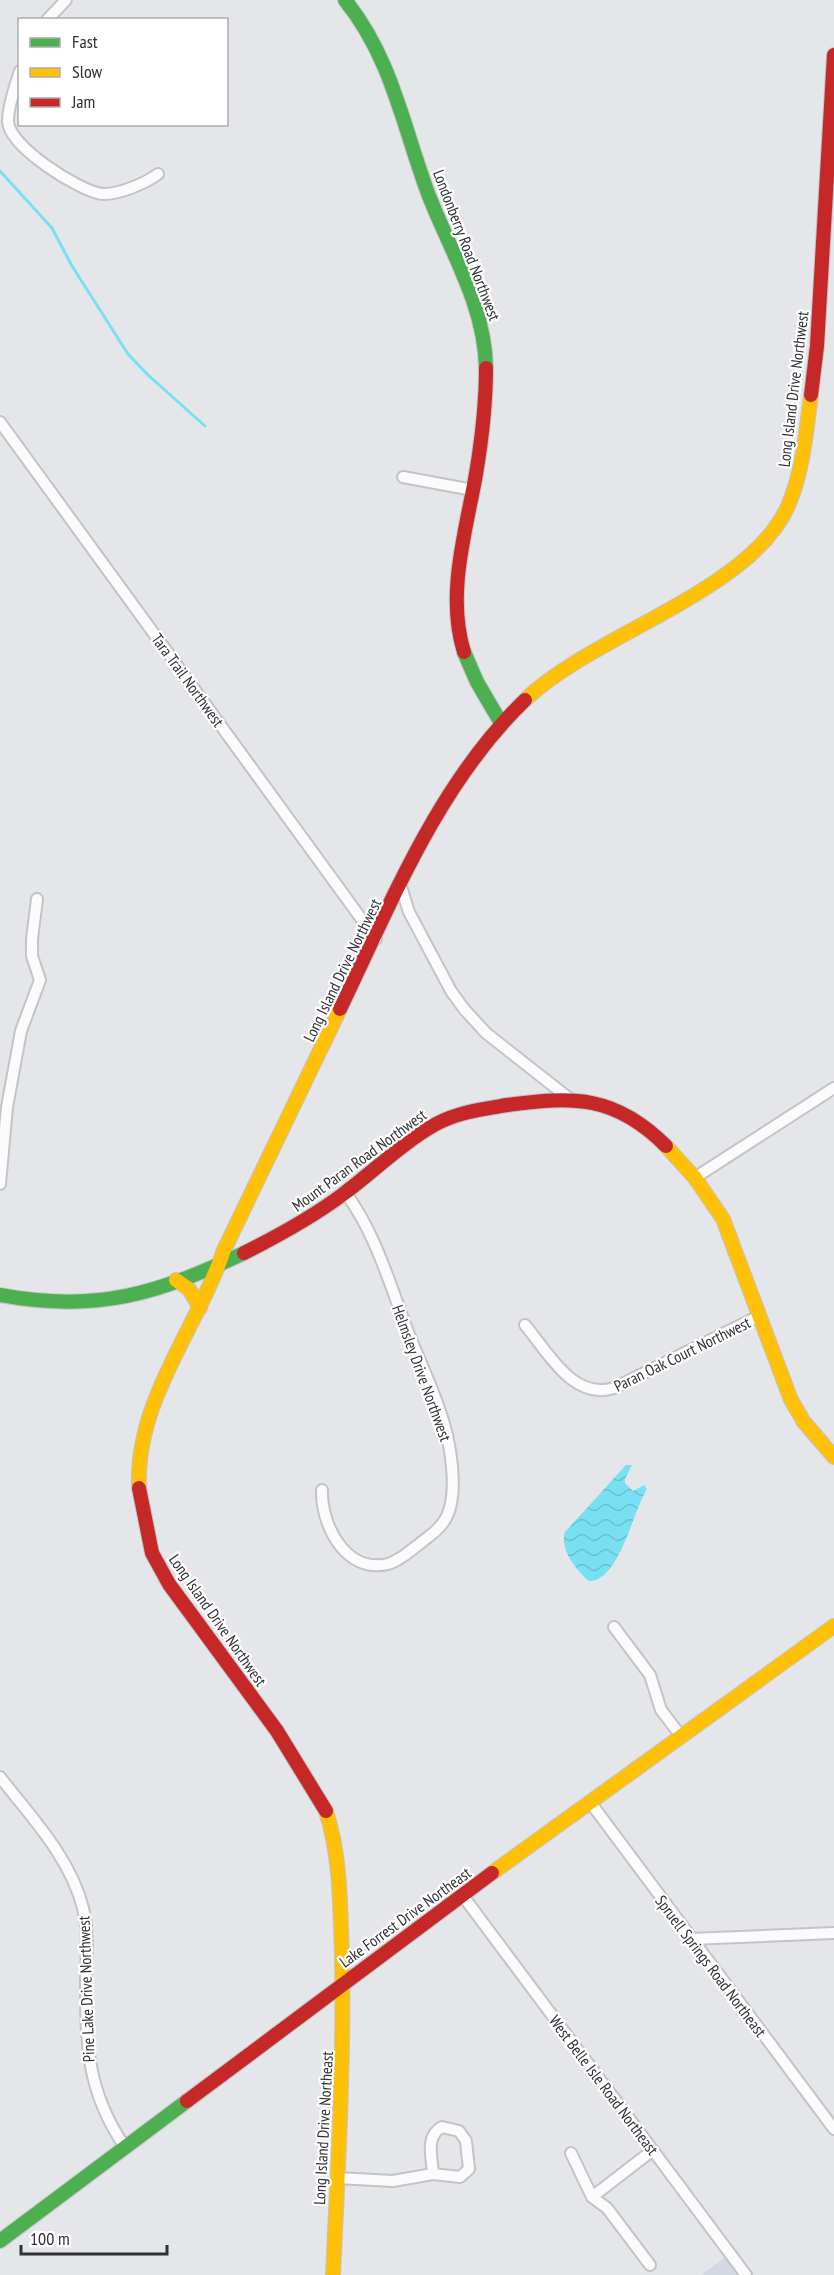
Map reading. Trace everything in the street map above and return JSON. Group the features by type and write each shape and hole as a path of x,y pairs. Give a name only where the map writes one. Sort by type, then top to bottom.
{"street":[{"path":"49,18 66,0"},
{"name":"Londonberry Road Northwest","path":"345,0 366,28 391,79 428,192 483,327 486,379 473,490 458,579 456,610 467,661 501,723"},
{"name":"Long Island Drive Northwest","path":"344,1983 337,1854 325,1807 277,1731 169,1584 152,1553 141,1516 138,1471 146,1423 156,1396 421,841 444,800 501,723 530,695 562,670 720,579 762,543 787,508 802,463 817,346 834,55"},
{"path":"18,77 8,122 16,140 85,190 105,194 131,187 158,174"},
{"name":"Tara Trail Northwest","path":"0,422 376,939"},
{"path":"403,477 473,490"},
{"path":"401,887 409,912 464,1009 486,1033 570,1099"},
{"path":"0,1184 3,1108 21,1031 40,980 32,956 37,899"},
{"path":"696,1177 834,1088"},
{"name":"Mount Paran Road Northwest","path":"0,1295 46,1303 81,1303 133,1294 176,1280 219,1264 290,1230 429,1129 462,1112 570,1099 604,1106 635,1121 658,1138 696,1177 723,1219 791,1400 804,1422 834,1457"},
{"name":"Helmsley Drive Northwest","path":"322,1490 324,1515 334,1537 353,1558 375,1565 398,1560 435,1532 447,1517 452,1498 449,1451 441,1418 369,1231 345,1192"},
{"path":"176,1280 189,1289 200,1308"},
{"name":"Paran Oak Court Northwest","path":"525,1324 571,1380 584,1388 599,1391 615,1388 759,1316"},
{"name":"Lake Forrest Drive Northeast","path":"0,2241 344,1983 834,1626"},
{"path":"614,1627 650,1675 661,1710 681,1736"},
{"name":"Pine Lake Drive Northwest","path":"0,1777 57,1852 75,1884 87,1933 86,2036 89,2068 103,2111 125,2147"},
{"name":"Spruell Springs Road Northeast","path":"590,1802 834,2129"},
{"name":"West Belle Isle Road Northeast","path":"464,1896 746,2275"},
{"path":"690,1939 834,1933"},
{"name":"Long Island Drive Northeast","path":"333,2275 344,2045 344,1983"},
{"path":"337,2178 393,2181 433,2174 456,2178 467,2173 469,2163 466,2141 459,2132 442,2127 435,2131 431,2138 433,2174"},
{"path":"592,2197 653,2150"},
{"path":"571,2153 592,2197 606,2208 651,2265"}],"shaded area":[{"path":"727,2256 741,2275 701,2275"}],"water":[{"path":"626,1465 632,1465 625,1483 633,1491 644,1485 647,1489 617,1558 600,1578 589,1581 574,1565 567,1552 564,1545 565,1532"}],"waterway":[{"path":"0,171 52,228 72,266 128,354 205,426"}],"traffic: fast":[{"path":"345,0 374,45 395,94 429,196 473,301 480,323 486,368"},
{"path":"464,652 477,682 501,723"},
{"path":"0,1295 66,1302 125,1296 183,1279 244,1253"},
{"path":"0,2241 187,2101"}],"traffic: slow":[{"path":"525,700 554,676 589,654 706,588 740,563 769,536 788,506 793,493 803,452 811,395"},
{"path":"139,1488 140,1456 157,1395 340,1009"},
{"path":"666,1146 695,1178 723,1219 791,1400 804,1422 834,1457"},
{"path":"176,1280 189,1289 200,1308"},
{"path":"492,1873 834,1626"},
{"path":"326,1811 337,1864 342,1956 339,2155 333,2275"}],"traffic: jam":[{"path":"811,395 817,346 834,55"},
{"path":"464,652 459,630 457,585 480,447 486,368"},
{"path":"340,1009 398,886 442,806 494,733 525,700"},
{"path":"244,1253 330,1203 423,1132 444,1120 471,1112 553,1100 592,1103 611,1108 629,1117 666,1146"},
{"path":"139,1488 152,1553 169,1584 277,1731 326,1811"},
{"path":"187,2101 492,1873"}]}
